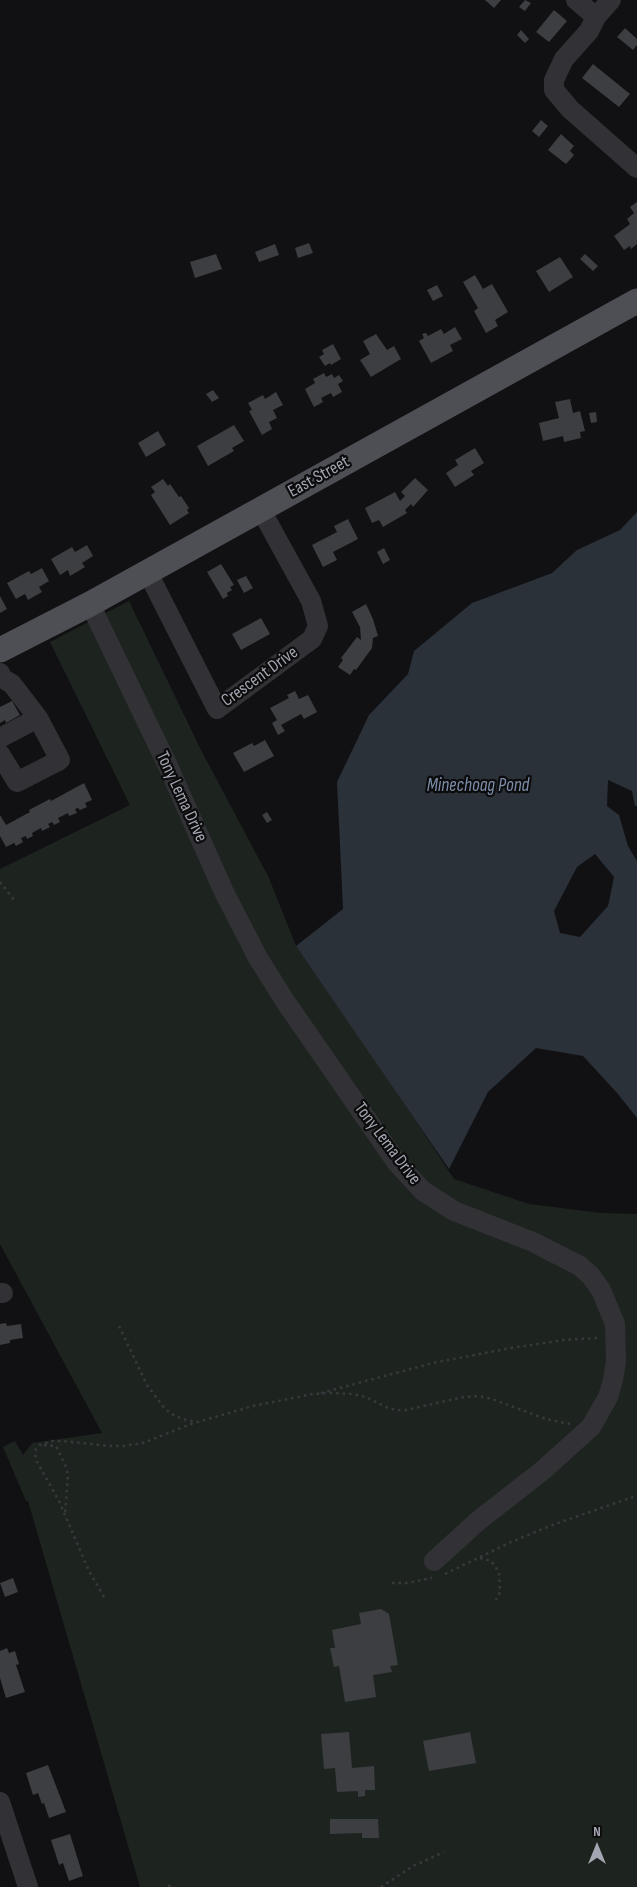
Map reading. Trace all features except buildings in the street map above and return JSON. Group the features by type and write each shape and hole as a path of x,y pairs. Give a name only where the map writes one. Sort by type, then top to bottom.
{"main road":[{"name":"East Street","path":"0,650 90,604 637,301"}],"street":[{"path":"576,0 596,17"},
{"path":"611,0 564,59 554,80 554,90 570,108 637,168"},
{"name":"Crescent Drive","path":"148,571 217,709 312,639 318,626 311,601 260,510"},
{"name":"Tony Lema Drive","path":"90,604 168,766 224,892 258,958 285,1001 392,1157 423,1191 435,1200 454,1211 533,1242 580,1266 591,1276 601,1290 615,1324 616,1361 608,1397 591,1427 542,1471 478,1521 436,1571"},
{"path":"0,658 6,662 12,673 6,679 38,718 60,760 17,782 0,754"},
{"path":"0,738 38,718"},
{"path":"0,1802 28,1887"}],"path":[{"path":"0,882 14,900"},
{"path":"119,1326 147,1385 166,1409 175,1416 198,1422"},
{"path":"104,1596 89,1571 55,1493 36,1460 36,1449 40,1445 62,1441 123,1446 143,1443 198,1422 253,1406 313,1394 433,1363 511,1348 593,1337 616,1341"},
{"path":"313,1394 352,1394 366,1397 396,1410 406,1410 464,1396 479,1396 546,1419 591,1427"},
{"path":"40,1445 56,1446 66,1467 68,1475 65,1516"},
{"path":"392,1582 407,1582 479,1558 511,1542 555,1524 632,1497"},
{"path":"479,1558 491,1561 499,1572 500,1592 496,1600"},
{"path":"381,1887 413,1866 444,1852"}],"shaded area":[{"path":"129,601 201,750 269,878 296,946 381,1068 454,1179 529,1204 601,1213 637,1214 637,1887 140,1887 28,1501 26,1501 3,1447 15,1441 23,1455 32,1443 102,1433 0,1244 0,869 130,805 50,642"}],"water":[{"name":"Minechoag Pond","path":"637,512 637,806 635,806 632,791 608,780 607,806 619,815 628,846 637,861 637,1118 583,1056 536,1048 488,1092 449,1169 296,946 343,909 337,782 369,715 408,674 414,651 472,603 552,573 577,550 620,530","holes":["595,854 614,877 608,906 580,937 560,933 554,911 577,867"]}]}
